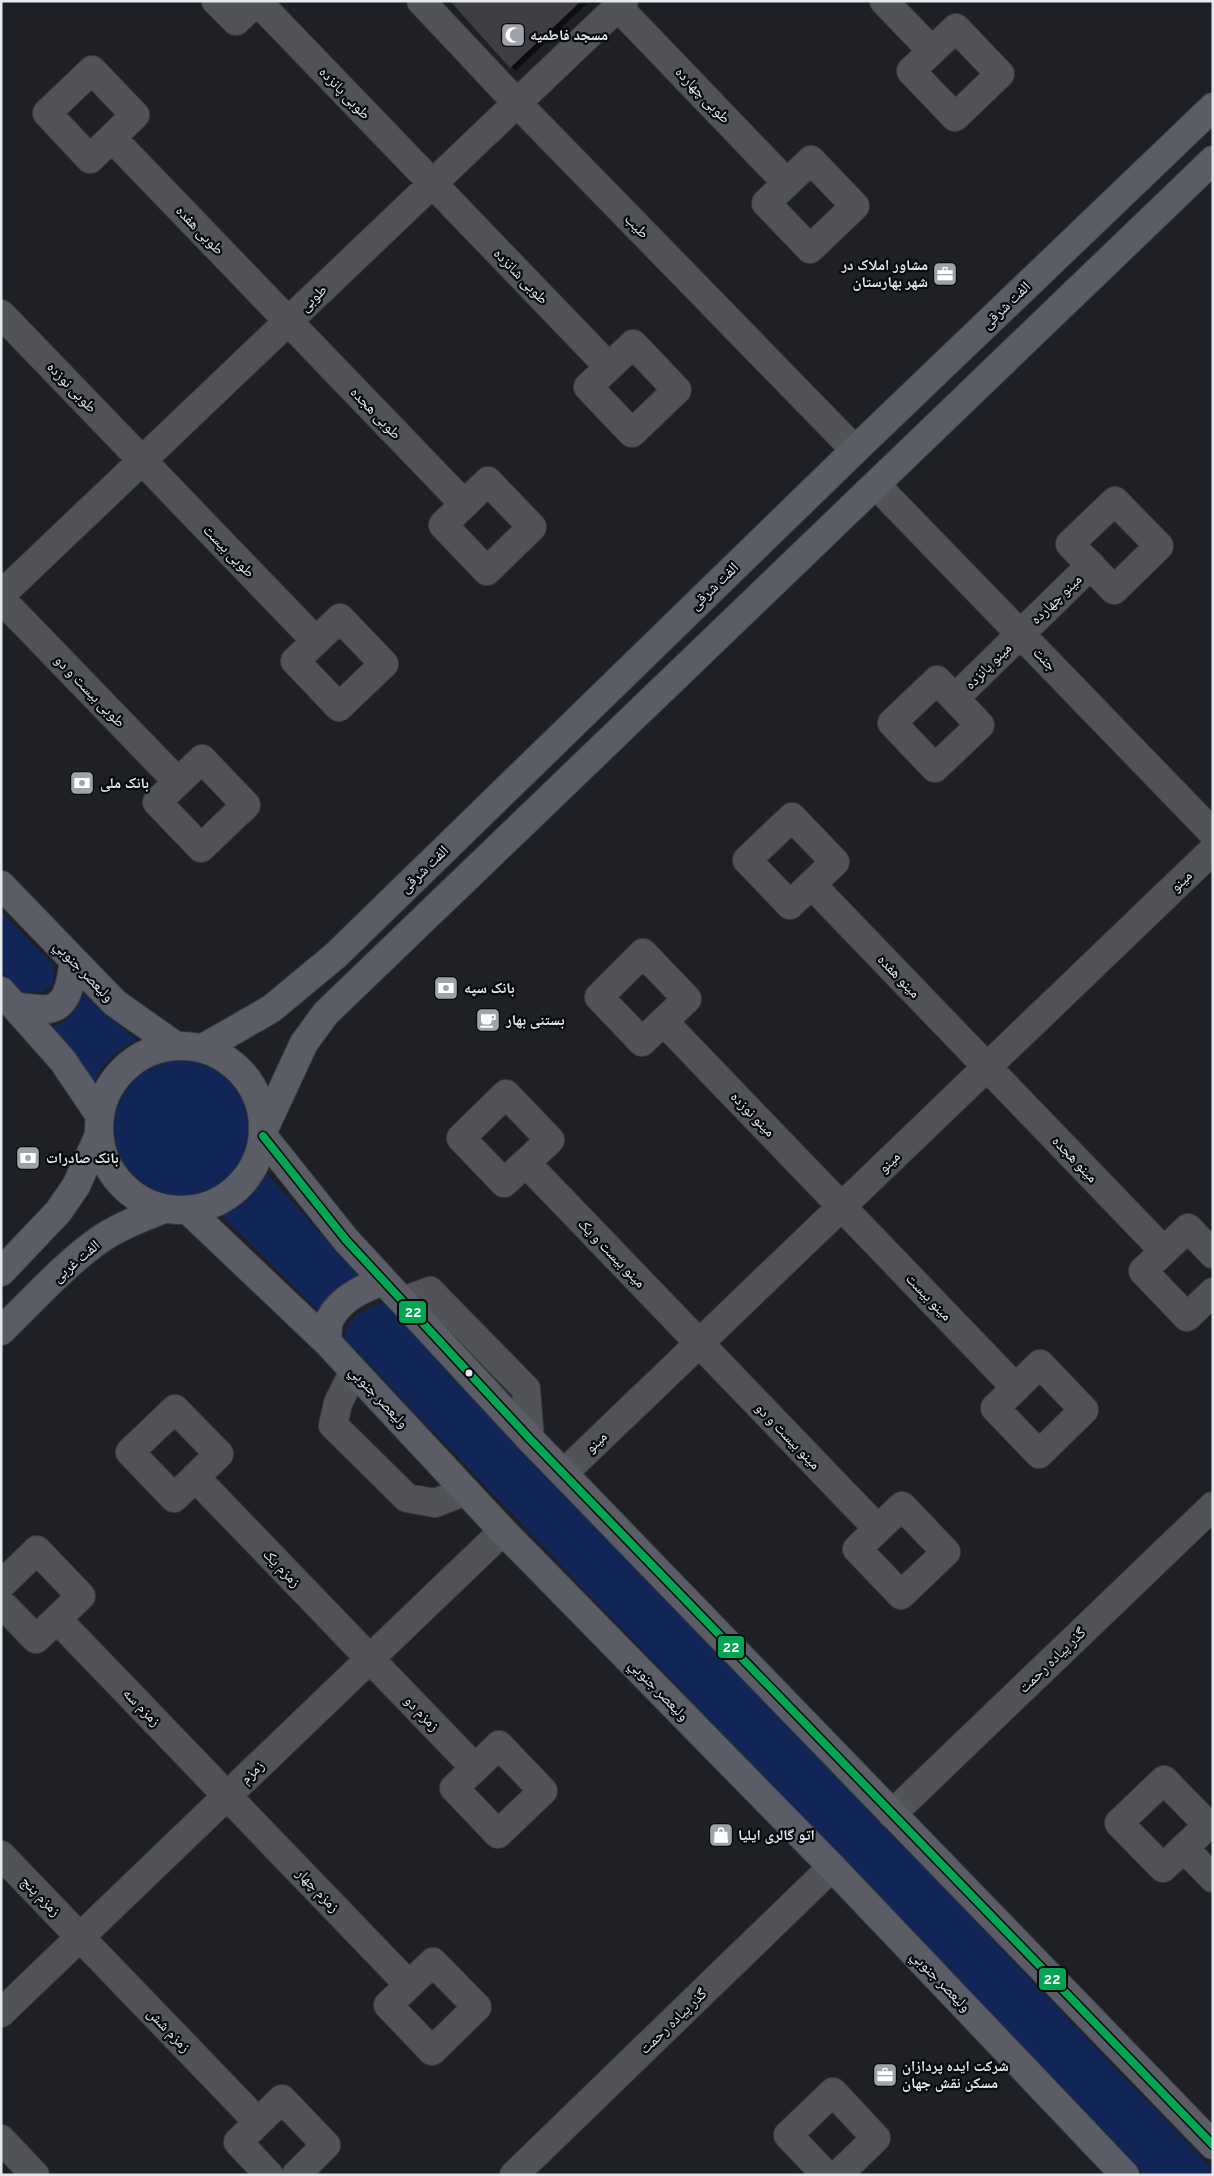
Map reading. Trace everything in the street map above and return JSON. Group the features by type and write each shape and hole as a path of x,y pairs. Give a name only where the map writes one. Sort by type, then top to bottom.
{"main road":[{"name":"الفت شرقی","path":"203,1048 271,1009 335,956 854,450 1213,107"},
{"path":"9,999 63,1061 99,1126 103,1156 113,1175 127,1190 144,1202 176,1210 210,1205 230,1194 246,1178 258,1158 263,1133 304,1043 326,1012 1213,160"},
{"name":"وليعصر جنوبي","path":"1,885 115,1003 176,1046"},
{"path":"9,999 49,1009 60,1003 69,990 74,961"},
{"path":"1,1272 58,1212 76,1186 99,1126 106,1095 118,1076 134,1061 154,1050 176,1046 203,1048 223,1056 240,1070 249,1081 261,1108 263,1133 346,1240 530,1439 1213,2145"},
{"name":"وليعصر جنوبي","path":"176,1210 327,1342 503,1531 832,1867 1125,2175"},
{"name":"الفت غربی","path":"1,1331 68,1264 100,1240 119,1228 176,1210"},
{"path":"327,1342 330,1320 346,1299 366,1287 384,1281"}],"street":[{"path":"216,1 236,21 257,1"},
{"name":"طوبی پانزده","path":"257,1 432,184"},
{"name":"طیب","path":"421,1 517,103 854,450"},
{"path":"884,1 932,51"},
{"name":"طوبی","path":"1,595 621,4"},
{"name":"طوبی چهارده","path":"621,4 787,183"},
{"name":"طوبی هفده","path":"112,138 288,322"},
{"name":"طوبی شانزده","path":"432,184 609,368"},
{"name":"طوبی نوزده","path":"1,314 142,461"},
{"name":"طوبی هجده","path":"288,322 464,504"},
{"name":"طوبی بیست","path":"142,461 316,641"},
{"name":"جنت","path":"876,485 1213,833"},
{"name":"مینو چهارده","path":"1020,634 1091,565"},
{"name":"طوبی بیست و دو","path":"1,599 178,782"},
{"name":"مینو پانزده","path":"955,698 1020,634"},
{"name":"مینو","path":"564,1473 1213,850"},
{"name":"مینو هفده","path":"812,885 987,1067"},
{"name":"مینو نوزده","path":"664,1022 842,1207"},
{"name":"مینو هجده","path":"987,1067 1164,1251"},
{"name":"مینو بیست و یک","path":"526,1163 699,1343"},
{"name":"مینو بیست","path":"842,1207 1016,1388"},
{"path":"1213,1254 1188,1228 1143,1271 1187,1317 1213,1292"},
{"name":"مینو بیست و دو","path":"699,1343 878,1529"},
{"path":"354,1371 338,1403 333,1425 407,1498 435,1503 466,1491"},
{"name":"زمزم یک","path":"195,1477 370,1659"},
{"name":"گذر پیاده رحمت","path":"892,1814 1213,1506"},
{"name":"زمزم","path":"1,2013 503,1531"},
{"path":"1,1585 37,1550 81,1596 36,1639 1,1603"},
{"name":"زمزم سه","path":"57,1619 228,1796"},
{"name":"زمزم دو","path":"370,1659 475,1768"},
{"name":"زمزم چهار","path":"228,1796 409,1985"},
{"path":"1184,1848 1213,1878"},
{"name":"زمزم پنج","path":"1,1855 80,1937"},
{"name":"گذر پیاده رحمت","path":"514,2175 832,1867"},
{"name":"زمزم شش","path":"80,1937 258,2122"},
{"path":"826,2175 788,2135 833,2092 876,2138 852,2170"},
{"path":"269,2175 238,2142 282,2099 326,2145 296,2175"},
{"path":"1,2139 35,2175"}],"shaded area":[{"path":"1,911 53,965 53,984 41,992 23,993 1,970"},
{"path":"83,993 137,1040 122,1048 112,1057 93,1081 51,1027 63,1021 71,1014"},
{"path":"181,1061 207,1066 218,1072 228,1081 237,1091 243,1102 248,1128 243,1154 237,1165 228,1175 218,1184 207,1190 181,1195 155,1190 144,1184 134,1175 125,1165 119,1154 114,1128 119,1102 125,1091 134,1081 144,1072 155,1066"},
{"path":"262,1168 363,1281 323,1315 219,1213 234,1206 246,1196 256,1184"},
{"path":"384,1303 1213,2170 1213,2175 1144,2175 344,1338 353,1318 369,1308"}],"building":[{"name":"مسجد فاطمیه","path":"450,1 581,1 510,68"}],"transit line":[{"name":"22","path":"263,1136 346,1240 530,1439 1213,2145"}],"place":[{"name":"مسجد فاطمیه","path":"513,35"},
{"name":"مشاور املاک در شهر بهارستان","path":"945,274"},
{"name":"بانک ملی","path":"82,783"},
{"name":"بانک سپه","path":"446,988"},
{"name":"بستنی بهار","path":"488,1020"},
{"name":"بانک صادرات","path":"28,1158"},
{"name":"اتو گالری ایلیا","path":"721,1835"},
{"name":"شرکت ایده پردازان مسکن نقش جهان","path":"885,2075"}]}
